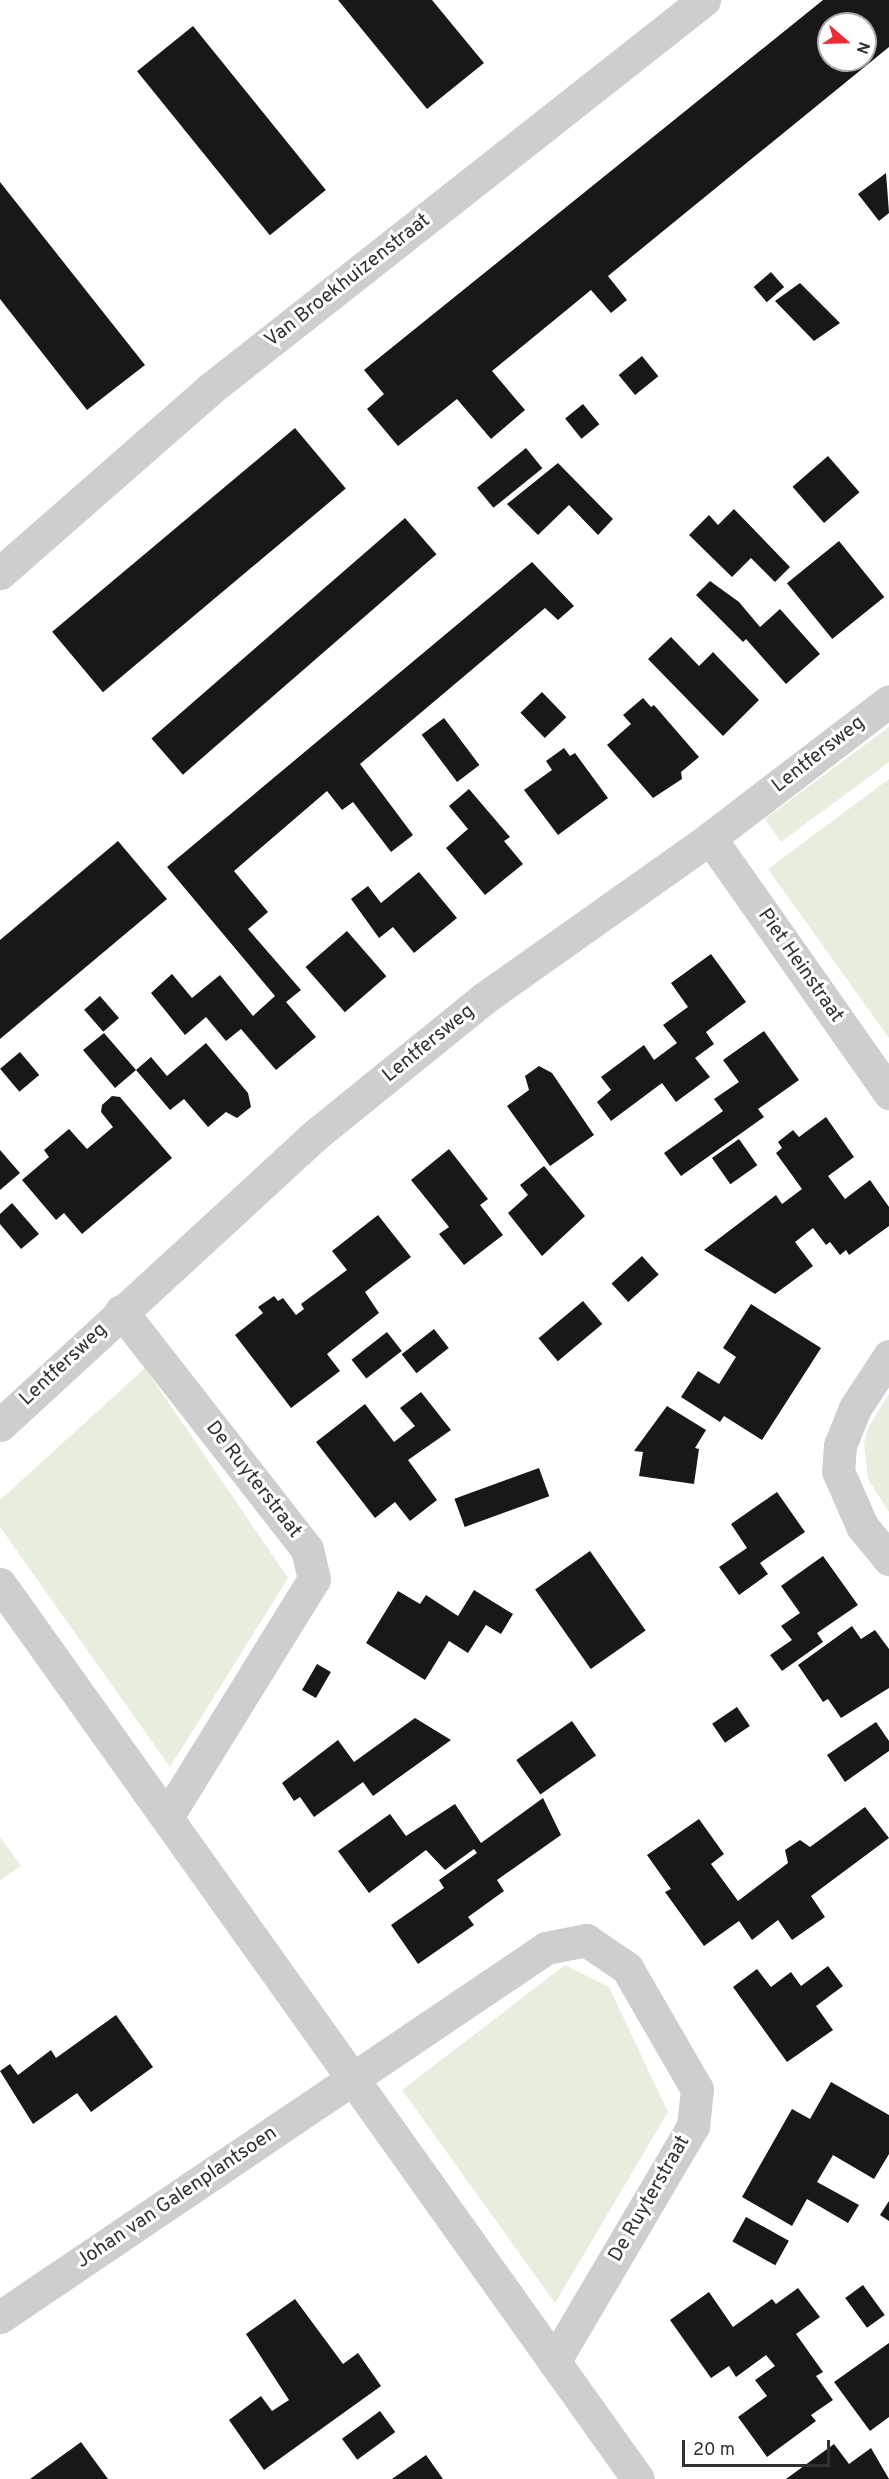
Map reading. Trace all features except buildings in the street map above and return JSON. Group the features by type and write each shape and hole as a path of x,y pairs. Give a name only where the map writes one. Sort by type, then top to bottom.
{"street":[{"name":"Van Broekhuizenstraat","path":"0,573 210,389 704,0"},
{"name":"Lentfersweg","path":"0,1425 121,1311 314,1136 483,999 710,838 889,701"},
{"name":"Piet Heinstraat","path":"710,838 889,1093"},
{"name":"De Ruyterstraat","path":"121,1311 307,1549 314,1579 168,1815"},
{"path":"889,1356 855,1408 840,1446 838,1471 862,1526 889,1559"},
{"path":"0,1584 168,1815 638,2479"},
{"name":"De Ruyterstraat","path":"353,2078 546,1948 586,1940 627,1968 697,2090 693,2126 554,2362"},
{"name":"Johan van Galenplantsoen","path":"0,2318 353,2078"}],"green space":[{"path":"889,727 889,762 781,842 765,819"},
{"path":"889,779 889,1038 768,869"},
{"path":"145,1368 288,1578 170,1767 0,1527 0,1500"},
{"path":"889,1394 889,1512 868,1479 864,1444 868,1428"},
{"path":"0,1837 21,1866 0,1880"},
{"path":"565,1965 609,1987 668,2112 555,2303 402,2090"}]}
